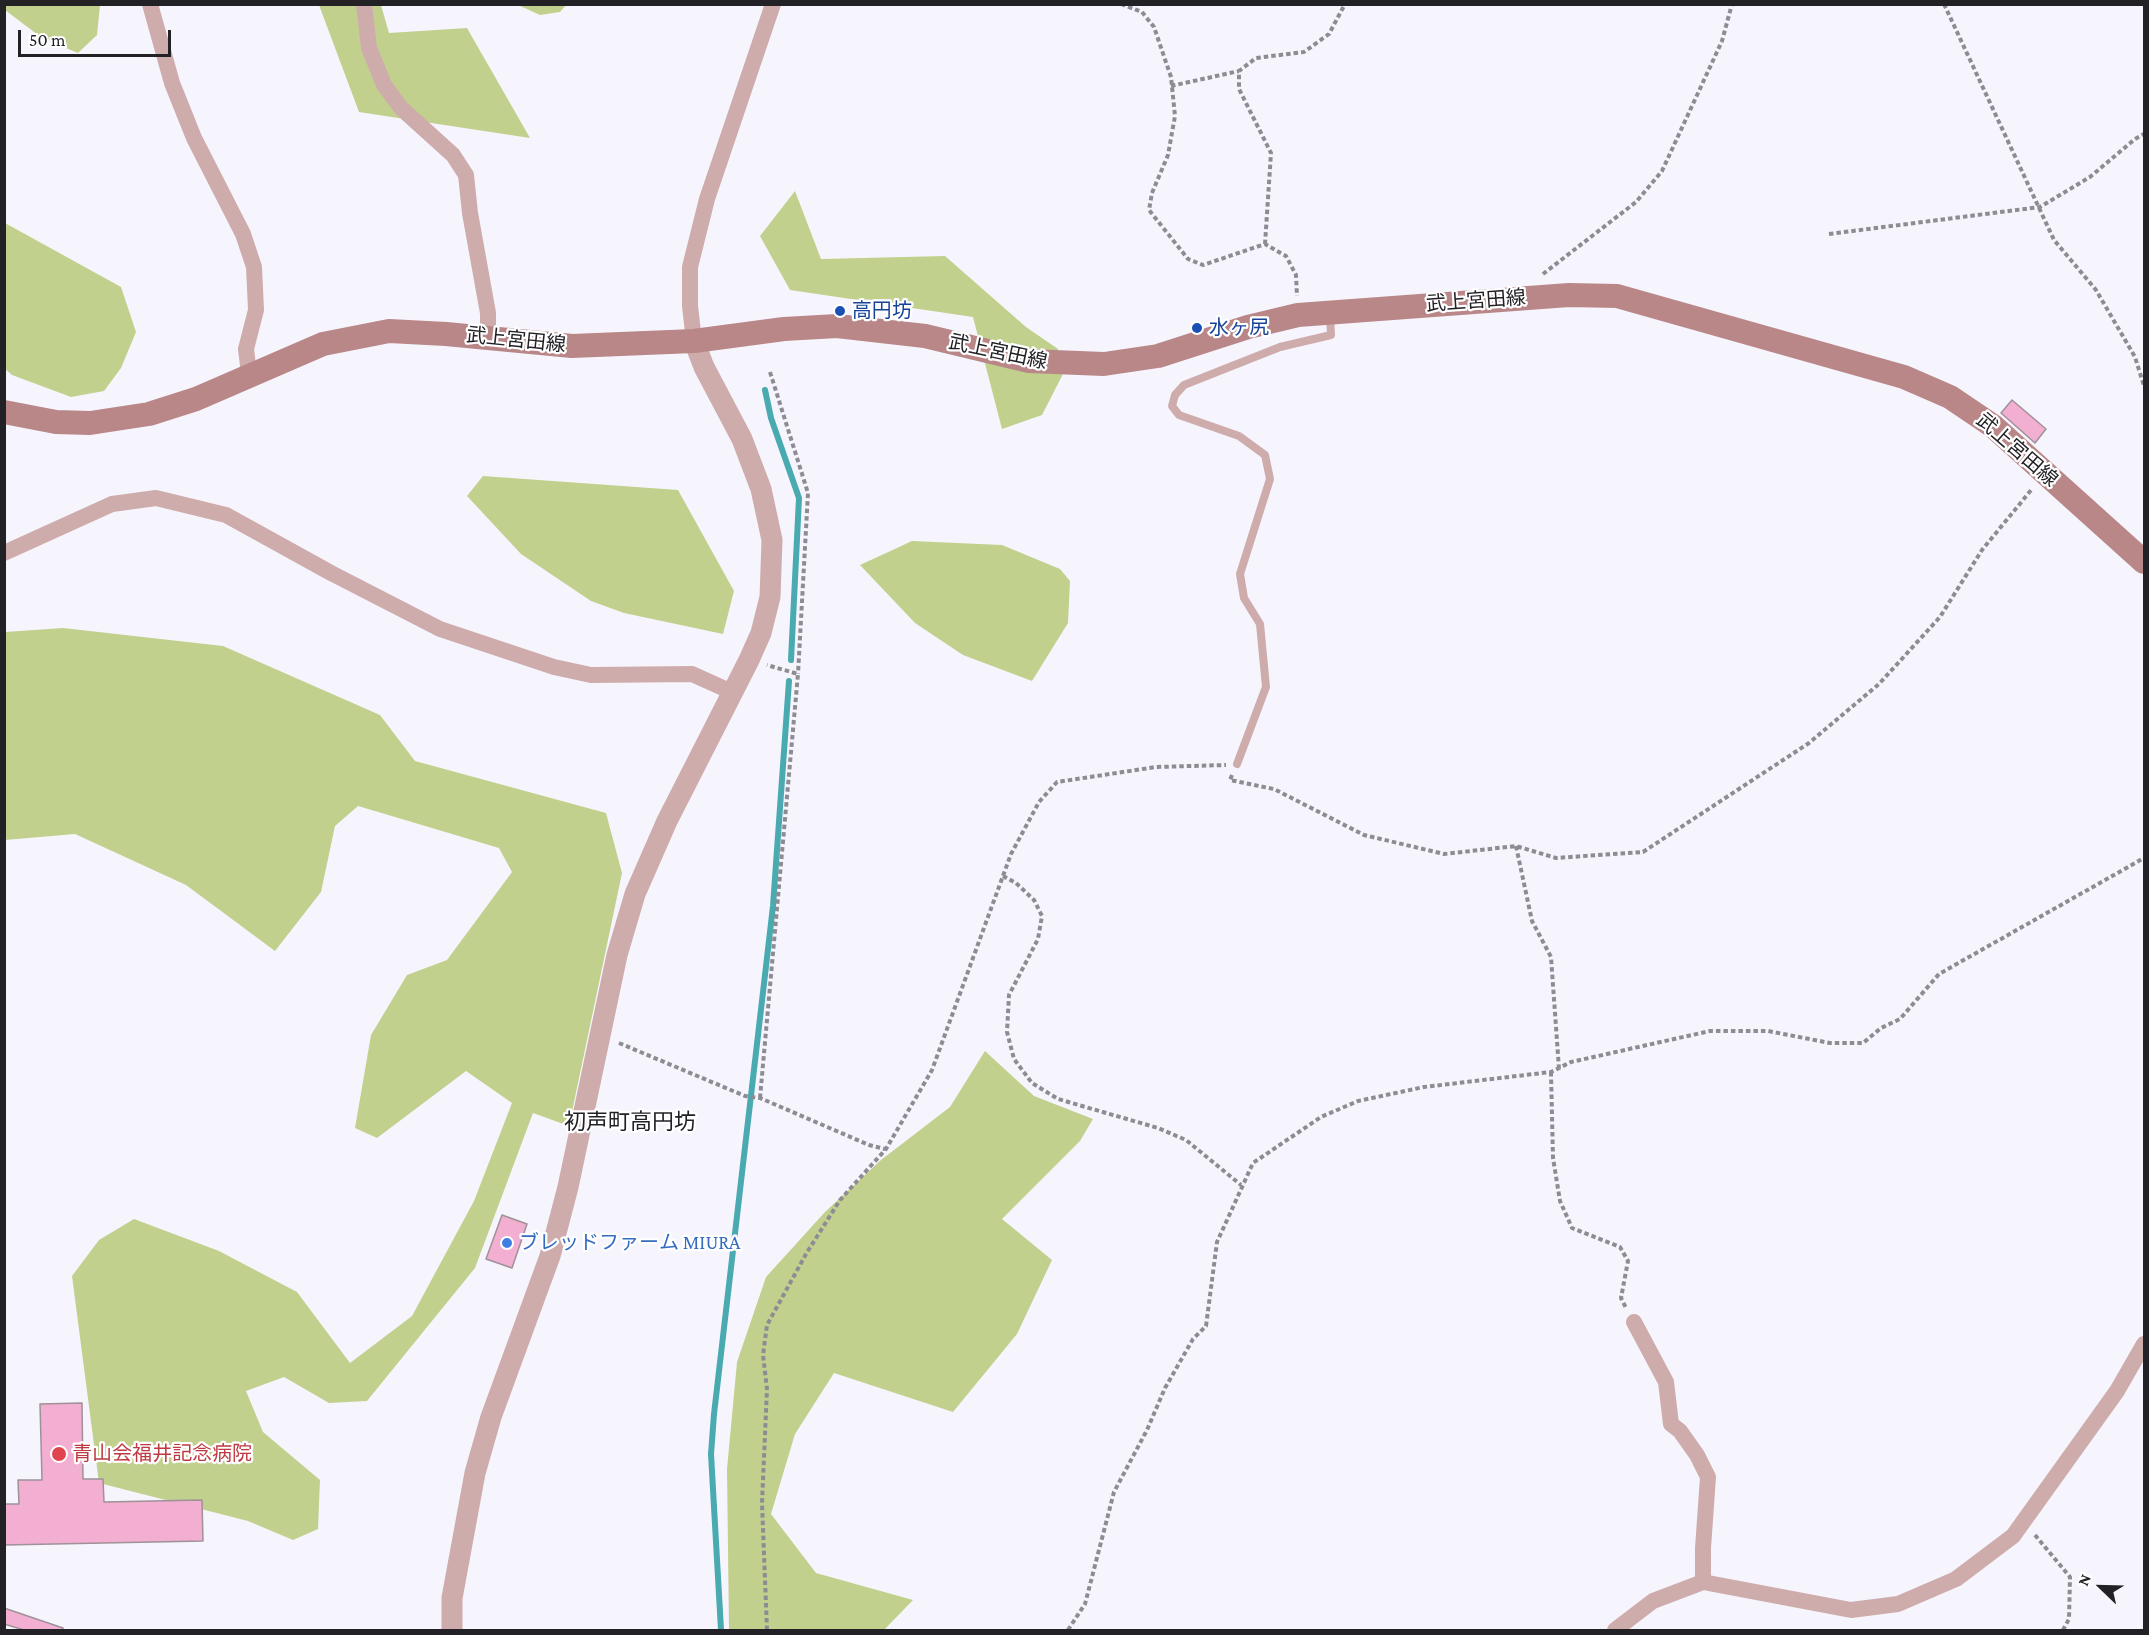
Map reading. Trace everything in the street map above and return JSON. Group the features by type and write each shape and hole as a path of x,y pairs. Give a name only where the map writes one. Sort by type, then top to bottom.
{"main road":[{"name":"武上宮田線","path":"4,412 56,422 90,423 117,420 171,408 323,344 373,333 403,331 572,346 694,341 784,329 861,328 925,336 1029,361 1104,364 1158,356 1248,327 1298,315 1569,295 1617,296 1904,377 1950,397 1993,426 2145,562"}],"street":[{"path":"150,4 172,83 194,138 243,234 254,267 256,310 246,349 249,374"},
{"path":"364,4 369,48 384,85 401,108 453,155 466,175 470,213 488,313 488,338"},
{"path":"452,1630 452,1598 475,1473 491,1417 550,1256 568,1187 616,955 635,894 667,821 749,660 761,633 770,597 772,558 770,522 749,455 704,367 694,341 690,306 690,267 707,199 773,4"},
{"path":"4,553 112,504 156,498 226,515 331,573 440,629 554,667 582,673 692,674 732,692"},
{"path":"1634,1322 1666,1382 1671,1424 1680,1431 1708,1477 1702,1548 1703,1582"},
{"path":"1615,1630 1653,1601 1703,1582 1851,1610 1898,1604 1956,1579 2013,1536 2117,1391 2145,1344"}],"lane":[{"path":"1237,764 1266,687 1260,624 1244,598 1240,574 1270,479 1264,455 1239,436 1179,415 1172,406 1174,395 1184,385 1280,347 1331,335 1330,312"}],"path":[{"path":"1122,4 1142,12 1154,27 1172,86 1176,116 1168,155 1152,193 1149,210 1188,259 1203,265 1265,244 1286,256 1296,275 1298,315"},
{"path":"1172,86 1239,71 1256,58 1304,52 1329,34 1345,4"},
{"path":"1539,278 1636,202 1662,171 1722,41 1732,4"},
{"path":"1944,4 2054,240 2096,290 2135,357 2145,386"},
{"path":"1239,71 1239,89 1271,153 1265,244"},
{"path":"1829,234 2040,207 2090,177 2135,139 2145,134"},
{"path":"758,1098 798,674 808,493 770,372"},
{"path":"767,1630 762,1503 767,1389 763,1355 767,1324 806,1254 840,1200 886,1149 932,1070 1011,854 1039,802 1057,782 1156,767 1237,764 1230,780 1274,789 1364,835 1444,854 1516,846 1556,858 1643,852 1809,743 1880,684 1940,617 1982,550 2045,474"},
{"path":"749,660 798,674"},
{"path":"1516,846 1532,921 1551,957 1560,1069"},
{"path":"1068,1630 1085,1604 1114,1492 1147,1430 1165,1388 1193,1339 1206,1326 1217,1242 1253,1163 1322,1117 1358,1101 1424,1087 1551,1072 1570,1062 1710,1031 1768,1031 1830,1043 1863,1043 1881,1028 1900,1019 1939,974 2145,858"},
{"path":"1003,876 1016,883 1034,900 1042,916 1038,939 1009,995 1007,1032 1014,1059 1032,1083 1058,1099 1158,1128 1186,1140 1241,1185"},
{"path":"598,1035 745,1096 758,1098 869,1145 886,1149"},
{"path":"1551,1072 1553,1158 1560,1201 1572,1227 1620,1247 1628,1261 1621,1298 1634,1322"},
{"path":"2023,1520 2070,1577 2069,1619 2063,1630"}],"green space":[{"path":"566,4 560,12 540,15 518,5"},
{"path":"4,5 100,5 97,35 78,53 42,38 5,10"},
{"path":"319,5 381,5 389,33 467,28 530,138 359,112"},
{"path":"795,191 821,259 945,256 1026,327 1058,349 1063,374 1042,415 1002,429 973,317 790,290 760,236"},
{"path":"5,223 121,287 136,332 121,368 104,391 71,397 12,375 5,369"},
{"path":"483,476 678,490 734,591 723,634 624,613 591,601 521,554 467,496"},
{"path":"912,541 1002,545 1060,569 1070,581 1068,623 1032,681 963,655 915,623 860,565"},
{"path":"63,628 223,646 380,715 415,761 606,813 622,873 569,1126 533,1113 475,1268 367,1401 329,1403 284,1377 246,1391 263,1432 320,1480 318,1529 293,1540 248,1521 99,1483 72,1276 99,1240 134,1219 219,1251 297,1292 350,1363 412,1316 474,1201 512,1103 466,1071 377,1138 355,1128 371,1035 407,975 447,960 512,872 499,848 358,806 335,826 321,892 275,951 186,885 75,834 5,840 5,632"},
{"path":"985,1051 1034,1096 1093,1119 1080,1141 1002,1219 1052,1260 1017,1334 953,1412 834,1373 795,1434 771,1514 816,1573 913,1600 884,1630 729,1630 727,1469 737,1362 766,1277 825,1212 881,1160 950,1107"}],"building":[{"path":"2012,400 2046,429 2035,443 2001,413"},
{"path":"502,1215 527,1224 512,1268 486,1259"},
{"path":"82,1403 83,1479 103,1479 104,1502 202,1500 203,1541 4,1545 4,1504 19,1504 18,1480 42,1480 40,1404"},
{"path":"4,1608 63,1628 63,1630 24,1630 4,1624"}],"waterway":[{"path":"765,390 771,418 799,498 791,660"},
{"path":"721,1630 711,1454 773,906 789,681"}],"place":[{"name":"高円坊","path":"840,311"},
{"name":"水ヶ尻","path":"1197,328"},
{"name":"ブレッドファーム MIURA","path":"507,1243"},
{"name":"青山会福井記念病院","path":"59,1454"}],"district":[{"name":"初声町高円坊","path":"630,1122"}]}
